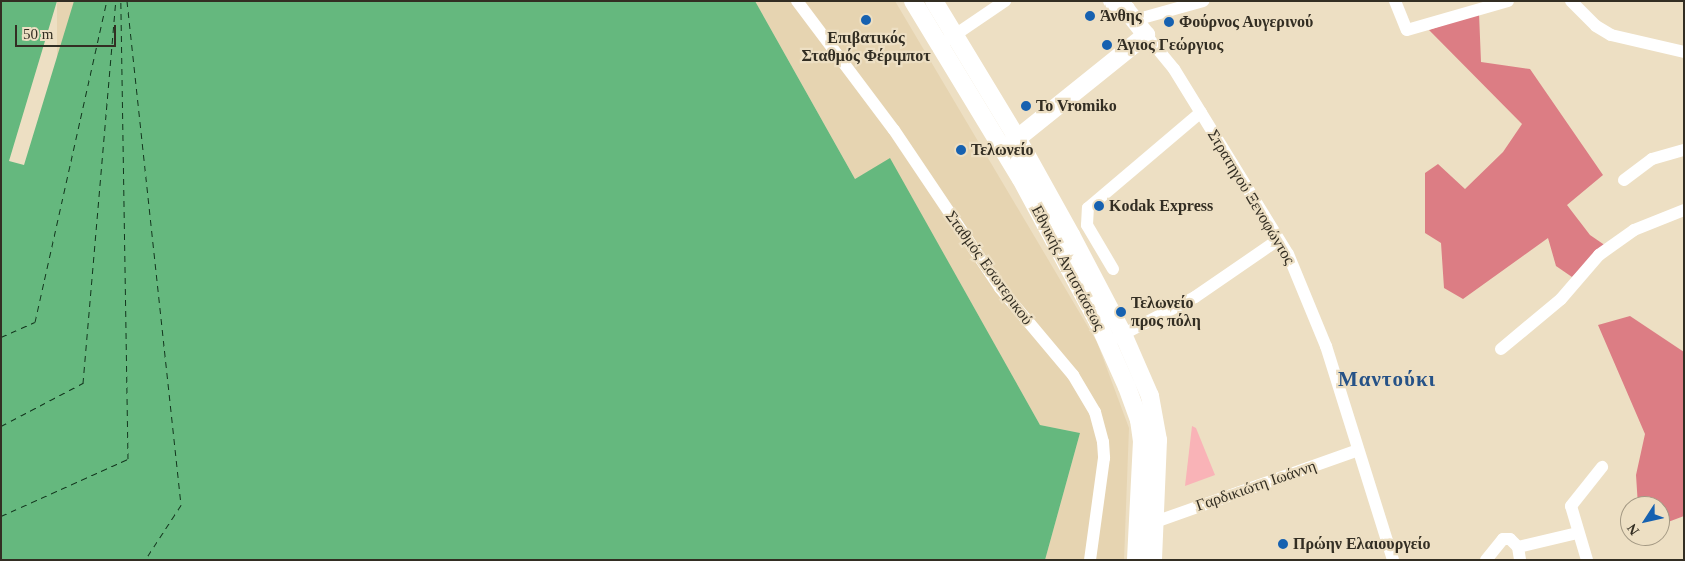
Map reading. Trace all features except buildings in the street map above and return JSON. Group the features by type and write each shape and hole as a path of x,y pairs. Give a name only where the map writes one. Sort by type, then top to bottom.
{"main road":[{"name":"Εθνικής Αντιστάσεως","path":"913,1 1003,149 1064,240"},
{"name":"Εθνικής Αντιστάσεως","path":"934,1 1017,138 1064,240 1156,418 1156,501 1153,560"},
{"name":"Στρατηγού Ξενοφώντος","path":"1128,8 1146,35"},
{"path":"1003,149 1146,35"},
{"name":"Εθνικής Αντιστάσεως","path":"1115,338 1141,430 1136,560"},
{"path":"1138,500 1156,501"}],"street":[{"name":"Σταθμός Εσωτερικού","path":"796,1 894,130 1000,288 1073,375 1091,405 1101,429 1104,458 1090,560"},
{"path":"940,46 1005,1"},
{"path":"1128,8 1203,1"},
{"path":"1395,1 1407,30 1508,1"},
{"path":"1571,1 1596,26 1611,35 1684,52"},
{"name":"Στρατηγού Ξενοφώντος","path":"1146,35 1174,69 1288,254 1326,346 1392,560"},
{"path":"1113,269 1088,225 1088,208 1092,202 1200,112"},
{"path":"1624,180 1652,159 1684,150"},
{"path":"1501,348 1561,299 1598,255 1634,230 1684,210"},
{"path":"1064,240 1088,225"},
{"path":"1115,338 1195,297 1278,240"},
{"name":"Γαρδικιώτη Ιωάννη","path":"1155,522 1358,450"},
{"path":"1587,560 1571,506 1602,467"},
{"path":"1518,547 1578,532"},
{"path":"1486,560 1503,539 1510,538 1518,547 1520,560"}],"shaded area":[{"path":"1,1 57,1 9,161 24,165 74,1 755,1 855,179 890,158 1040,425 1080,433 1045,560 1,560"},
{"path":"57,1 74,1 74,168 57,168"},
{"path":"755,1 895,1 1097,342 1129,428 1124,560 1045,560 1080,433 1040,425 890,159 855,179"},
{"path":"1479,13 1481,62 1530,69 1603,175 1567,205 1590,235 1606,246 1572,277 1556,266 1548,238 1463,299 1444,288 1441,243 1425,233 1425,173 1438,164 1465,189 1503,152 1522,124 1429,30"},
{"path":"1630,316 1684,352 1684,516 1670,521 1670,496 1637,496 1636,475 1645,434 1598,325"},
{"path":"1192,426 1196,428 1215,475 1185,486"}],"ferry route":[{"path":"1,337 35,322 107,1"},
{"path":"1,426 83,383 116,1"},
{"path":"1,516 128,459 121,1"},
{"path":"127,1 181,505 145,560"}],"place":[{"name":"Άνθης","path":"1090,16"},
{"name":"Επιβατικός Σταθμός Φέριμποτ","path":"866,20"},
{"name":"Φούρνος Αυγερινού","path":"1169,22"},
{"name":"Άγιος Γεώργιος","path":"1107,45"},
{"name":"To Vromiko","path":"1026,106"},
{"name":"Τελωνείο","path":"961,150"},
{"name":"Kodak Express","path":"1099,206"},
{"name":"Τελωνείο προς πόλη","path":"1121,312"},
{"name":"Πρώην Ελαιουργείο","path":"1283,544"}],"district":[{"name":"Μαντούκι","path":"1387,379"}]}
